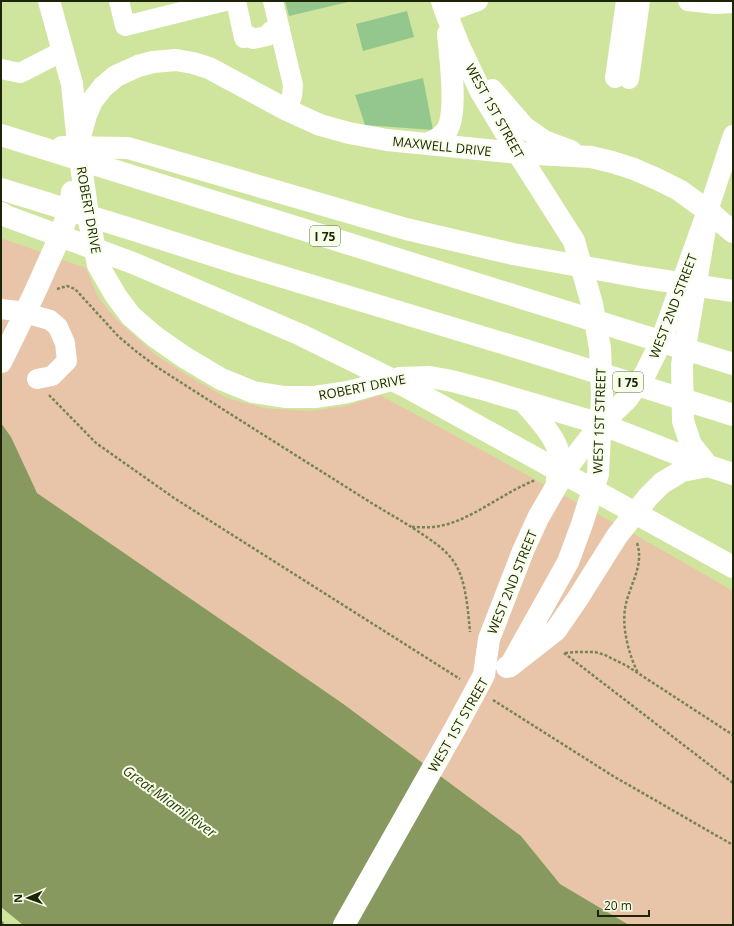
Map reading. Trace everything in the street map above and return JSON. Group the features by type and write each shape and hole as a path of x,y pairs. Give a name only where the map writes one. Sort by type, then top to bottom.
{"main road":[{"path":"1,362 44,293 59,238 71,203 78,144 72,84 49,1"},
{"path":"427,144 439,139 447,130 451,121 453,106 452,78 444,7"},
{"name":"WEST 1ST STREET","path":"344,925 452,734 474,678 510,666 568,562 598,474 602,395 600,348 592,304 574,241 518,154 481,92 460,48 444,7"},
{"path":"460,48 490,89 524,127 544,141 591,157"},
{"name":"MAXWELL DRIVE","path":"78,144 86,115 92,101 103,86 116,76 138,66 153,62 176,60 209,68 287,110 320,125 349,133 387,140 518,154 591,157 612,162 634,169 678,190 708,211 733,232"},
{"name":"I 75","path":"1,135 733,364"},
{"name":"ROBERT DRIVE","path":"78,144 88,215 98,264 116,296 131,316 154,336 184,357 221,379 253,392 285,397 315,396 348,392 399,378 430,377 452,381 601,424 708,466 733,474"},
{"path":"39,147 128,148 406,229 513,254 640,277 733,291"},
{"name":"I 75","path":"1,189 733,415"},
{"path":"510,666 556,630 617,536 648,497 662,483 682,471 708,466 691,445 684,421 682,365 708,211"},
{"name":"WEST 2ND STREET","path":"474,678 523,551 538,518 549,482 568,466 601,424 627,399 645,374 661,342 708,211"},
{"path":"1,213 133,263 302,335 407,387 733,567"},
{"path":"524,402 556,444 558,452 549,482"}],"street":[{"path":"119,1 125,26 225,1"},
{"path":"236,1 244,38 249,36 251,31 265,28 276,30"},
{"path":"273,1 276,30 293,85 292,96 287,110"},
{"path":"444,7 478,1"},
{"path":"626,1 622,78 640,1"},
{"path":"688,1 715,4 733,3"},
{"path":"1,69 20,73 63,51"},
{"name":"WEST 2ND STREET","path":"708,211 733,135"},
{"path":"1,309 18,311 50,320 58,327 65,343 67,361 52,376 37,378"}],"path":[{"path":"44,293 67,286 75,289 119,337 157,367 358,495 434,541 455,563 462,580 467,601 470,633"},
{"path":"37,378 46,392 96,443 174,498 474,678"},
{"path":"412,527 438,527 454,522 530,482 536,480 549,482"},
{"path":"636,540 639,562 624,611 629,649 632,662 638,674"},
{"path":"560,650 733,783"},
{"path":"564,653 595,652 605,655 627,666 733,735"},
{"path":"492,699 613,776 733,845"},
{"path":"1,922 5,925"}],"shaded area":[{"path":"1,238 86,268 98,297 116,319 156,355 227,398 264,408 309,411 346,406 380,395 513,467 733,591 733,925 629,925 560,884 521,836 342,703 37,493 1,426"}],"water":[{"name":"Great Miami River","path":"1,423 11,437 37,493 342,703 521,836 560,884 629,925 23,925 1,907"}],"building":[{"path":"285,1 348,1 348,2 289,16"},
{"path":"407,11 414,37 363,51 356,24"},
{"path":"423,78 433,130 365,125 355,95"}]}
